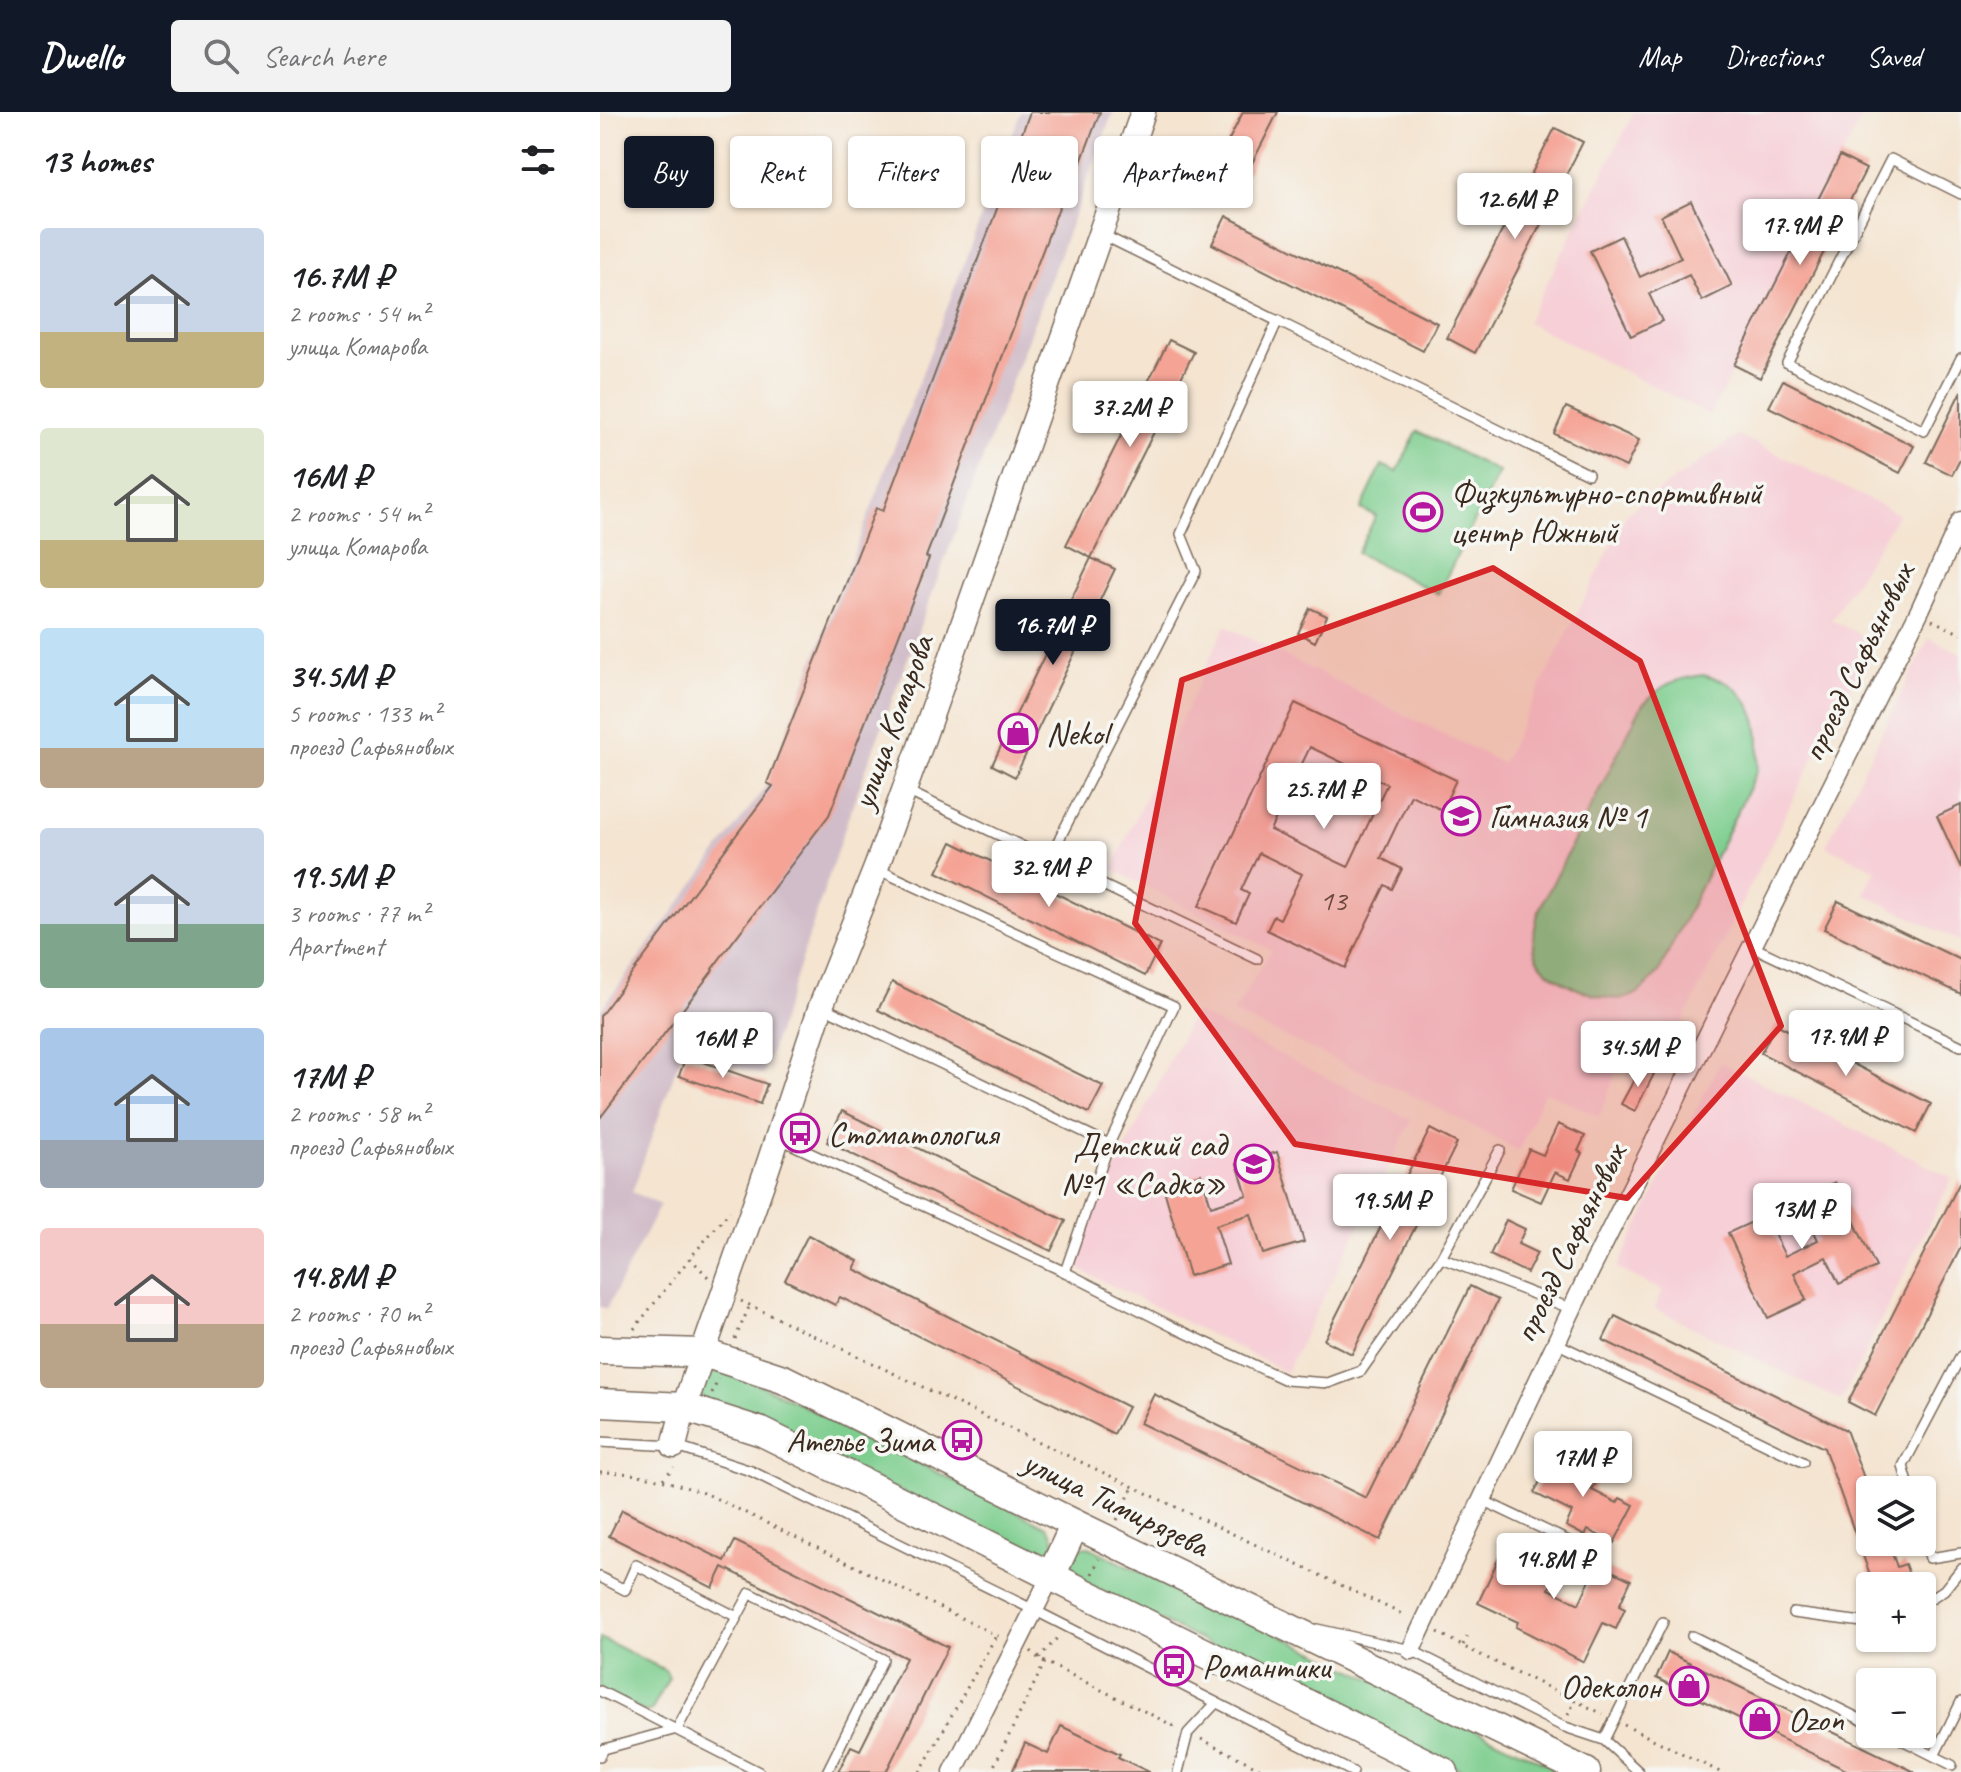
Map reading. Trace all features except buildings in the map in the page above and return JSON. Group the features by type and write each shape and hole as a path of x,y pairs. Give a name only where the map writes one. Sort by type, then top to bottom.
{"main road":[{"name":"улица Тимирязева","path":"609,1350 704,1353 783,1379 1586,1772"},
{"path":"600,1403 684,1407 762,1432 1444,1772"},
{"path":"1051,1576 1075,1524"}],"street":[{"name":"улица Комарова","path":"674,1446 684,1407 821,1006 905,790 1143,112"},
{"name":"проезд Сафьяновых","path":"1411,1650 1572,1309 1961,523"},
{"path":"953,1772 1051,1576"}],"lane":[{"path":"1961,194 1891,159 1787,363 1924,431 1961,358"},
{"path":"1100,233 1588,474"},
{"path":"1049,859 1196,571 1181,534 1278,320"},
{"path":"905,790 1257,959"},
{"path":"876,868 1174,1006 1109,1144 1065,1272"},
{"path":"1751,946 1961,1046"},
{"path":"821,1006 1109,1144"},
{"path":"778,1138 1065,1272 1286,1380 1328,1383 1361,1371 1441,1258 1500,1150"},
{"path":"1441,1258 1572,1309"},
{"path":"1556,1343 1803,1462"},
{"path":"1906,1476 1903,1466 1961,1356"},
{"path":"600,1442 674,1446 751,1471 1353,1772"},
{"path":"1482,1500 1581,1547"},
{"path":"1929,1556 1961,1553"},
{"path":"600,1577 625,1590 636,1565 737,1617"},
{"path":"1936,1595 1961,1569"},
{"path":"600,1756 604,1749 677,1729 750,1593 883,1659 827,1772"},
{"path":"1793,1613 1856,1621"},
{"path":"1267,1617 1411,1650 1562,1726 1604,1740 1639,1772"},
{"path":"1604,1740 1663,1622"},
{"path":"1692,1636 1856,1717"},
{"path":"600,1691 753,1771"},
{"path":"1934,1756 1961,1702"},
{"path":"1178,1772 1188,1733 1216,1703"},
{"path":"1918,1748 1952,1765"}],"path":[{"path":"1919,612 1961,634"},
{"path":"609,1350 738,1202"},
{"path":"690,1258 724,1292 1423,1624 1720,1772"},
{"path":"600,1472 663,1479 709,1495 996,1636 1020,1640 1039,1659 1267,1772"},
{"path":"1462,1646 1470,1631"},
{"path":"920,1772 996,1636"},
{"path":"991,1772 1045,1662"}],"highlighted area":[{"path":"1493,568 1640,661 1781,1026 1627,1198 1295,1144 1135,923 1182,680"}],"shaded area":[{"path":"1021,112 1113,112 1104,136 1094,136 1094,163 1078,205 1078,136 1012,136"},
{"path":"1634,112 1864,113 1710,415 1527,322"},
{"path":"985,208 1077,208 850,812 763,1075 683,1049 632,1192 660,1205 607,1308 600,1307 600,1011 766,786"},
{"name":"Гимназия № 1","path":"1739,435 1898,514 1831,620 1872,640 1673,1042 1635,1023 1599,1117 1545,1091 1519,1151 1424,1101 1233,1013 1271,950 1112,869 1225,626 1502,763 1628,512"},
{"path":"1929,638 1961,653 1961,942 1864,894 1876,870 1826,846"},
{"name":"Детский сад №1 «Cадко»","path":"1194,1012 1412,1120 1286,1372 1077,1268 1095,1209"},
{"path":"1720,1062 1952,1178 1841,1401 1654,1308 1663,1291 1617,1268"}],"green space":[{"name":"Физкультурно-спортивный центр Южный","path":"1417,431 1499,472 1438,594 1357,553 1376,516 1361,509 1382,465 1397,472"},
{"path":"1703,675 1728,683 1753,711 1759,745 1757,771 1659,972 1640,991 1626,998 1604,997 1577,989 1553,975 1538,959 1534,941 1539,910 1642,705 1669,684"},
{"path":"712,1370 760,1385 790,1399 1047,1527 1055,1544 1039,1555 704,1402 698,1391 704,1373"},
{"path":"1089,1547 1159,1582 1180,1586 1563,1772 1466,1772 1083,1582 1074,1576 1069,1567 1078,1548"},
{"path":"600,1638 665,1670 669,1678 652,1710 645,1712 600,1690"}],"place":[{"name":"Физкультурно-спортивный центр Южный","path":"1423,512"},
{"name":"Nekol","path":"1018,733"},
{"name":"Гимназия № 1","path":"1461,816"},
{"name":"Стоматология","path":"800,1133"},
{"name":"Детский сад №1 «Cадко»","path":"1254,1164"},
{"name":"Ателье Зима","path":"962,1440"},
{"name":"Романтики","path":"1174,1666"},
{"name":"Одеколон","path":"1689,1686"},
{"name":"Ozon","path":"1760,1719"}]}
